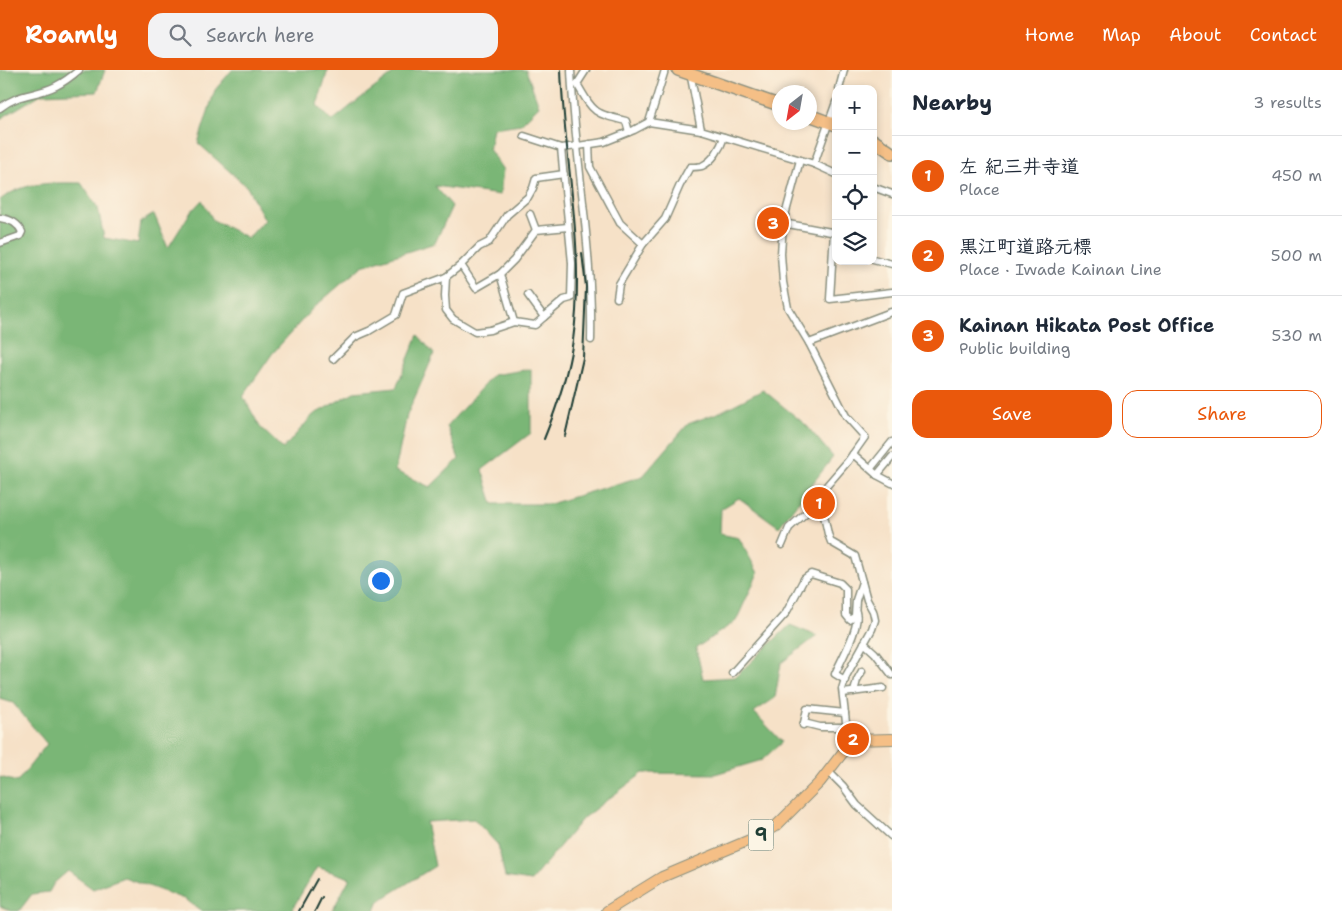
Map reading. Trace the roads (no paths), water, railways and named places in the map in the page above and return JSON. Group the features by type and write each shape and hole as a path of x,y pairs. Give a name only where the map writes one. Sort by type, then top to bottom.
{"highway":[{"path":"678,70 689,72 772,102"},
{"path":"817,119 832,124"},
{"path":"877,143 892,153"}],"main road":[{"path":"851,742 854,740 892,739"},
{"name":"9","path":"607,911 662,877 760,836 778,825 829,772 851,742"}],"street":[{"path":"0,108 9,101 25,94 54,87 79,70"},
{"path":"571,70 574,84 592,308 591,340"},
{"path":"574,84 586,70"},
{"path":"649,122 665,70"},
{"path":"840,85 844,70"},
{"path":"689,72 701,130"},
{"path":"574,84 594,110 599,114 626,121 629,132"},
{"path":"524,136 561,148 604,142 649,122 701,130 814,164 832,172"},
{"path":"814,164 832,124"},
{"path":"617,298 619,284 643,244 665,219 690,167 701,166 709,161 721,146 724,137"},
{"path":"589,144 590,167 620,223 643,244"},
{"path":"446,277 444,296 446,310 453,319 475,332 490,330 514,322 535,325 564,300 571,298 572,263 561,148"},
{"path":"800,160 783,223 781,254 783,282 788,308 809,342 846,416 865,437 823,490 820,497 831,542 855,556 867,600 875,620 845,680 843,693 848,739 851,742"},
{"path":"333,359 355,337 369,332 396,315 403,293 446,277 479,247 489,242 507,215 528,197 536,178 564,174"},
{"path":"877,189 892,194"},
{"path":"530,214 536,230"},
{"path":"0,218 8,219 20,228 22,232 20,236 0,243"},
{"path":"783,223 832,231"},
{"path":"461,265 476,288 500,274 514,260 536,230 568,227"},
{"path":"877,261 892,264"},
{"path":"833,265 830,299 892,292"},
{"path":"500,274 514,322"},
{"path":"528,295 544,317"},
{"path":"809,342 891,314 892,305"},
{"path":"871,468 892,442"},
{"path":"853,454 877,475 891,482"},
{"path":"877,475 892,457"},
{"path":"782,545 789,528 820,500"},
{"path":"732,673 786,613 804,579 811,574 840,583 846,589 846,614 850,620 855,616 856,600 862,582"},
{"path":"845,680 835,674 842,656 852,639 858,616 855,608"},
{"path":"864,643 875,652 892,675"},
{"path":"854,692 856,680 862,671"},
{"path":"843,693 883,688"},
{"path":"798,708 845,713"},
{"path":"807,709 803,725 847,727"},
{"path":"829,772 843,786 857,805 892,835"}],"railway":[{"path":"544,439 558,403 565,378 573,340 576,306 576,239 561,70"},
{"path":"565,436 583,358 586,287 582,253"},
{"path":"299,911 317,879"},
{"path":"315,911 322,897"}],"place":[{"name":"Kainan Hikata Post Office","path":"773,223"},
{"name":"左 紀三井寺道","path":"819,503"},
{"name":"黒江町道路元標","path":"853,739"}]}
